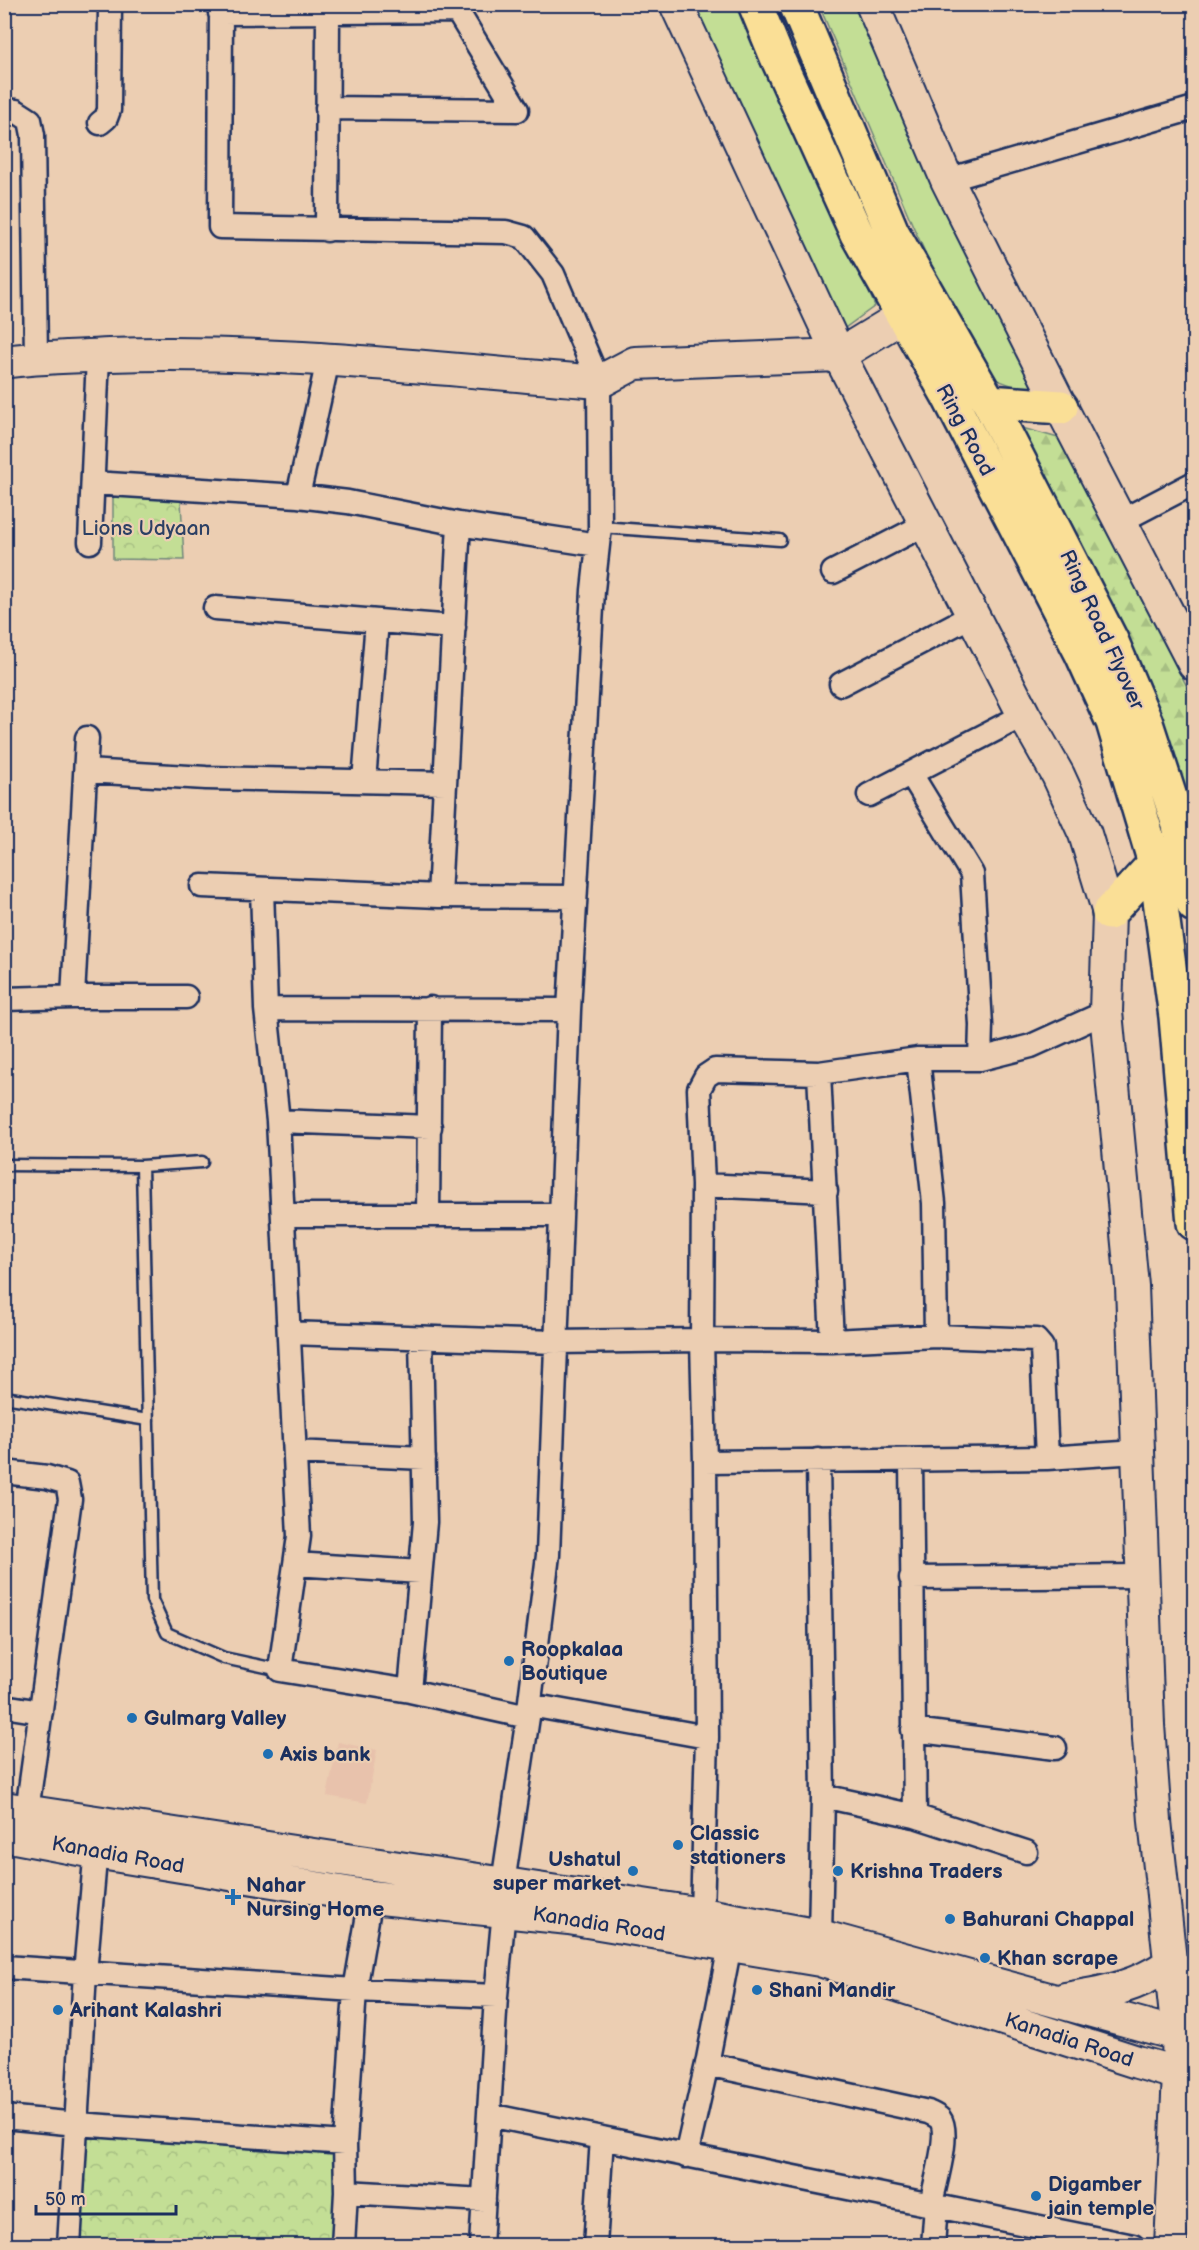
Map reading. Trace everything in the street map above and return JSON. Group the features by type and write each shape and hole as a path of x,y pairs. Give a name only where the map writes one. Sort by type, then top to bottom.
{"main road":[{"name":"Ring Road","path":"755,4 857,234 948,397 1082,654 1113,722 1155,864"},
{"name":"Ring Road","path":"796,4 892,232 988,402"},
{"path":"988,402 1061,406"},
{"name":"Ring Road Flyover","path":"988,402 1111,639 1146,723 1179,825 1194,905"},
{"path":"1109,913 1155,864"},
{"path":"1155,864 1176,1017 1194,1223"}],"street":[{"path":"100,123 106,118 109,110 110,4"},
{"path":"676,4 839,355 1024,715 1058,775 1085,834 1109,913 1106,1012 1132,1286 1141,1576 1155,1821 1182,1971 1186,2037 1184,2177 1171,2246"},
{"path":"872,4 947,180 1061,406 1190,646"},
{"path":"327,108 517,110 455,8 328,12 220,9 220,227 506,232 524,237 553,274 599,382 599,536 592,602 569,1010 548,1555 504,1897 481,2246"},
{"path":"327,230 328,12"},
{"path":"947,180 1194,108"},
{"path":"4,110 15,111 30,120 33,135 36,358"},
{"path":"4,362 36,358 218,353 599,382 635,363 839,355 903,316"},
{"path":"90,542 98,356"},
{"path":"298,496 328,360"},
{"path":"93,483 298,496 348,502 459,524 599,536"},
{"path":"1121,521 1194,483"},
{"path":"439,896 459,524"},
{"path":"832,572 926,524"},
{"path":"215,609 454,627"},
{"path":"841,684 973,615"},
{"path":"364,781 377,621"},
{"path":"868,795 1024,715"},
{"path":"73,997 87,738"},
{"path":"86,771 206,778 445,783"},
{"path":"910,774 972,874 981,1025 980,1059"},
{"path":"202,886 439,896 575,897"},
{"path":"262,889 266,1009 278,1121 299,1536 280,1670 529,1711 707,1737"},
{"path":"4,999 186,997"},
{"path":"428,1215 430,1008"},
{"path":"266,1009 569,1010"},
{"path":"702,1914 707,1737 702,1340 703,1185 699,1089 706,1076 721,1069 819,1072 918,1059 980,1059 1030,1046 1106,1012"},
{"path":"918,1059 934,1203 936,1336"},
{"path":"819,1072 832,1341"},
{"path":"278,1121 430,1128"},
{"path":"703,1185 826,1191"},
{"path":"283,1215 561,1215"},
{"path":"289,1333 556,1342 832,1341 936,1336 1036,1340 1042,1347 1047,1458"},
{"path":"410,1691 425,1522 421,1338"},
{"path":"295,1452 424,1458"},
{"path":"705,1462 1047,1458 1137,1452"},
{"path":"818,1460 823,1796 820,1936"},
{"path":"910,1460 915,1816"},
{"path":"4,1472 47,1477 67,1483 70,1499 40,1712 16,1809 98,1821 504,1897 702,1914 820,1936 1186,2037"},
{"path":"295,1564 420,1572"},
{"path":"911,1578 1141,1576"},
{"path":"4,1706 40,1712"},
{"path":"913,1730 1055,1748"},
{"path":"823,1796 915,1816 1026,1852"},
{"path":"69,2246 85,1972 98,1821"},
{"name":"Kanadia Road","path":"4,1835 371,1897 504,1897 569,1918 820,1960 1187,2076"},
{"path":"343,2246 346,2192 345,2143 355,1990 371,1897"},
{"path":"686,2156 730,1945"},
{"path":"4,1967 355,1990 496,1996"},
{"path":"1056,2001 1122,1988 1150,1977 1182,1971"},
{"path":"707,2064 927,2112 939,2117 944,2141 933,2204 933,2246"},
{"path":"489,2115 933,2204 1051,2236 1133,2246"},
{"path":"4,2117 345,2143"},
{"path":"595,2246 602,2138"},
{"path":"346,2192 484,2200"}],"lane":[{"path":"599,536 780,540"},
{"path":"4,1165 142,1166 202,1162"},
{"path":"142,1166 152,1600 167,1633 224,1658 280,1670"},
{"path":"4,1397 148,1420"}],"shaded area":[{"path":"338,1742 377,1750 367,1803 327,1796"}],"green space":[{"path":"695,5 741,5 875,306 842,330 744,120"},
{"path":"819,5 859,5 923,154 1035,394 981,374 913,226"},
{"path":"1008,424 1058,438 1194,700 1194,844"},
{"name":"Lions Udyaan","path":"113,494 181,501 184,560 113,559"},
{"path":"1187,2120 1194,2129 1194,2245 1179,2246"},
{"path":"77,2124 345,2143 343,2245 69,2246"}],"place":[{"name":"Roopkalaa Boutique","path":"509,1661"},
{"name":"Gulmarg Valley","path":"132,1718"},
{"name":"Axis bank","path":"268,1754"},
{"name":"Classic stationers","path":"678,1845"},
{"name":"Ushatul super market","path":"633,1871"},
{"name":"Krishna Traders","path":"838,1871"},
{"name":"Nahar Nursing Home","path":"233,1897"},
{"name":"Bahurani Chappal","path":"950,1919"},
{"name":"Khan scrape","path":"985,1958"},
{"name":"Shani Mandir","path":"757,1990"},
{"name":"Arihant Kalashri","path":"58,2010"},
{"name":"Digamber jain temple","path":"1036,2196"}]}
